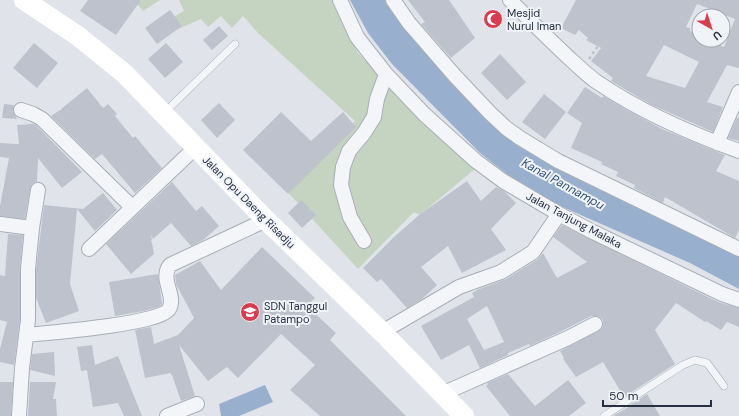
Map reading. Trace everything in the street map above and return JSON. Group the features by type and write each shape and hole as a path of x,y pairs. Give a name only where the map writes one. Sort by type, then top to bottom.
{"main road":[{"name":"Jalan Opu Daeng Risadju","path":"24,0 78,36 125,74 266,220 382,332 464,416"}],"street":[{"name":"Jalan Tanjung Malaka","path":"340,0 357,37 386,74 424,114 476,161 503,181 593,232 722,294 739,300"},
{"path":"393,0 409,23 451,71 506,128 558,161 739,249"},
{"path":"510,0 558,48 596,81 636,106 659,118 739,152"},
{"path":"364,241 350,217 341,185 343,167 349,151 364,133 374,117 386,74"},
{"path":"717,143 739,92"},
{"path":"21,110 42,119 132,207"},
{"path":"89,249 196,148"},
{"path":"20,416 22,368 28,320 28,269 38,190"},
{"path":"382,332 459,287 501,272 533,252 559,214"},
{"path":"26,335 61,332 160,316 167,312 171,305 166,277 166,272 170,265 266,220"},
{"path":"0,224 32,228"},
{"path":"442,394 568,338 595,324"},
{"path":"167,416 197,404"}],"lane":[{"path":"164,114 234,44"},
{"path":"604,416 683,365 695,360 707,363 724,386"}],"path":[{"path":"582,70 608,31 617,14 621,0"}],"green space":[{"path":"140,0 160,0 143,11 137,4"},
{"path":"179,0 336,0 357,52 428,125 476,168 420,215 414,212 358,269 284,188 355,121 258,33 243,16 232,28 221,16 208,27 201,19 176,30 168,20 184,11"}],"water":[{"name":"Kanal Pannampu","path":"350,0 389,0 487,115 739,254 739,289 690,263 558,205 525,188 480,153 392,64 368,33"},
{"path":"265,385 273,402 239,416 221,416 219,404"}],"building":[{"path":"88,0 141,0 116,35 80,11"},
{"path":"408,0 449,0 475,38 451,58 421,24 425,22"},
{"path":"576,0 739,0 739,68 727,65 707,102 723,107 713,132 652,105 611,81 613,78 591,61 601,48 586,40 588,38 579,30 575,35 561,28","holes":["664,45 699,62 685,88 646,76"]},
{"path":"170,10 182,26 157,44 145,28"},
{"path":"219,26 228,36 212,50 203,40"},
{"path":"34,43 58,63 37,88 13,68"},
{"path":"166,43 183,62 165,78 148,59"},
{"path":"500,54 526,82 507,100 481,73"},
{"path":"585,87 602,98 603,96 662,129 725,155 716,171 739,181 739,230 735,238 665,197 663,203 634,188 635,185 616,176 618,172 601,164 602,162 571,148 582,123 567,113"},
{"path":"87,88 103,108 108,104 117,114 115,116 133,138 135,136 162,168 135,193 102,154 95,159 51,116 62,110 61,109"},
{"path":"544,94 566,112 545,139 522,122"},
{"path":"219,103 235,120 217,138 201,120"},
{"path":"4,104 14,105 13,111 17,119 2,118"},
{"path":"281,112 311,141 343,112 356,127 288,194 243,150"},
{"path":"737,118 739,118 739,141 728,138"},
{"path":"33,124 37,126 82,172 62,188 38,158 37,182 32,184 30,189 25,219 0,216 0,206 9,158 0,157 0,143 19,144 17,125"},
{"path":"467,181 481,201 496,187 504,191 516,203 491,229 506,250 462,273 448,246 421,267 437,285 422,299 407,308 381,279 377,282 363,268 419,215"},
{"path":"172,182 196,211 202,206 219,226 203,240 191,246 171,223 153,239 151,235 154,254 131,274 106,244"},
{"path":"103,193 117,210 95,231 77,209 70,284 79,311 46,323 36,298 36,269 44,205 83,209"},
{"path":"301,200 316,215 302,228 288,213"},
{"path":"562,225 718,302 739,308 739,327 727,322 721,330 706,321 705,322 676,303 655,330 675,364 624,397 603,362 576,377 563,359 564,358 560,351 602,329 603,320 596,316 591,316 530,346 529,344 508,353 508,355 480,368 469,345 441,360 421,326 474,297 472,293 479,289 506,279 538,259 543,253 557,278 587,262 553,237","holes":["487,306 504,342 484,350 467,319"]},
{"path":"8,234 23,235 20,269 20,319 14,365 0,362 0,349 7,322 0,320 0,275 5,276"},
{"path":"262,247 315,298 307,306 336,333 330,340 406,416 320,416 290,390 315,365 281,334 238,378 227,367 208,381 179,345 195,396 181,401 171,373 145,378 135,330 151,327 154,344 178,335 194,318 176,284 175,275 200,261 221,290"},
{"path":"158,274 162,304 158,307 144,311 115,316 109,282"},
{"path":"92,345 95,365 118,356 142,416 124,416 118,403 93,407 87,370 81,371 77,347"},
{"path":"54,352 55,376 30,370 32,354"},
{"path":"508,374 535,406 568,380 586,403 569,416 510,416 486,386 488,384 487,383"},
{"path":"0,382 13,382 11,416 0,416"},
{"path":"30,382 56,382 53,399 56,399 57,416 28,416"},
{"path":"647,394 660,416 613,416 630,406"}],"place":[{"name":"Mesjid Nurul Iman","path":"493,19"},
{"name":"SDN Tanggul Patampo","path":"250,312"}]}
